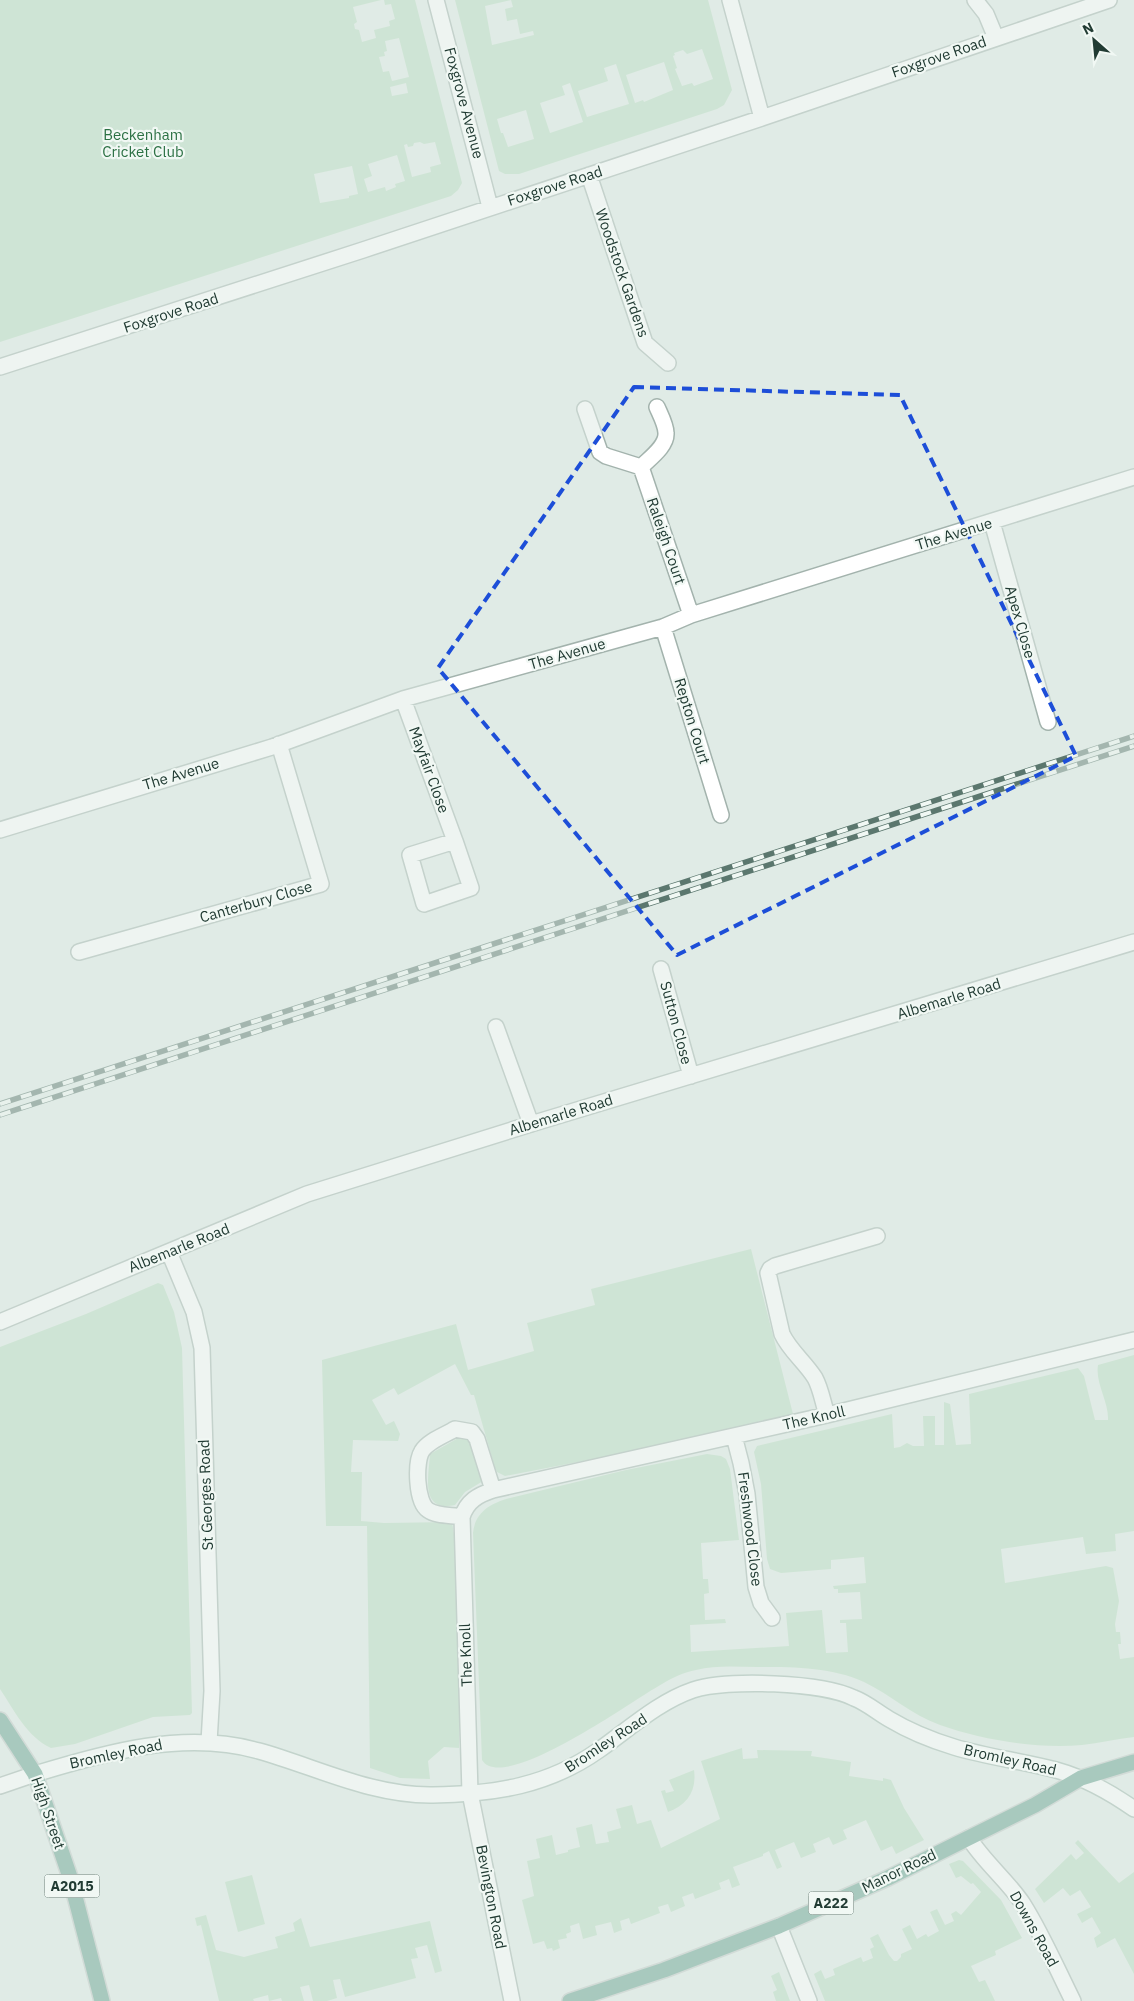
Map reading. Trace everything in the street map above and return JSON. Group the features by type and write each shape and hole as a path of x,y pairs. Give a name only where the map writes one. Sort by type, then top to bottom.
{"main road":[{"name":"High Street","path":"0,1720 35,1774 70,1877 102,2001"},
{"name":"A222","path":"1081,1778 1134,1762"},
{"name":"Manor Road","path":"570,2001 664,1970 779,1926 888,1878 1063,1790 1081,1778"}],"street":[{"name":"Foxgrove Avenue","path":"436,0 490,207"},
{"path":"730,0 762,118"},
{"path":"975,0 986,14 996,38"},
{"name":"Foxgrove Road","path":"0,367 232,293 762,118 1109,0"},
{"name":"Woodstock Gardens","path":"589,175 645,343 668,362"},
{"path":"585,409 600,452 606,456 641,467 660,448 665,439 666,432 657,406"},
{"name":"Raleigh Court","path":"641,467 691,615"},
{"name":"The Avenue","path":"0,830 279,744 403,700 663,627 691,615 1134,477"},
{"name":"Apex Close","path":"992,522 1048,722"},
{"name":"Repton Court","path":"663,627 721,816"},
{"name":"Mayfair Close","path":"403,700 455,841 471,888 424,904 410,855 455,841"},
{"name":"Canterbury Close","path":"79,952 321,884 279,744"},
{"name":"Albemarle Road","path":"0,1322 307,1194 531,1124 1134,942"},
{"name":"Sutton Close","path":"661,969 691,1076"},
{"path":"496,1027 531,1124"},
{"path":"827,1416 814,1376 786,1343 782,1334 768,1273 770,1268 775,1266 877,1236"},
{"name":"St Georges Road","path":"169,1252 194,1312 202,1348 212,1691 209,1742"},
{"name":"The Knoll","path":"470,1793 462,1517 465,1507 471,1501 493,1490 827,1416 1134,1340"},
{"path":"462,1517 430,1512 424,1507 418,1491 420,1455 423,1449 455,1429 472,1432 477,1440 493,1490"},
{"name":"Freshwood Close","path":"734,1436 747,1494 756,1587 761,1603 772,1618"},
{"name":"Bromley Road","path":"0,1786 35,1774 140,1747 175,1742 209,1742 256,1750 378,1790 431,1795 470,1793 522,1786 555,1776 596,1752 654,1711 687,1693 706,1687 767,1684 814,1687 844,1693 856,1698 906,1728 940,1742 978,1753 1058,1770 1081,1778 1108,1791 1134,1809"},
{"name":"Bevington Road","path":"470,1793 512,2001"},
{"name":"Downs Road","path":"969,1838 977,1850 1006,1881 1023,1905 1072,2001"},
{"path":"779,1926 809,2001"}],"highlighted area":[{"path":"634,387 900,395 1076,756 677,955 438,668"}],"green space":[{"name":"Beckenham Cricket Club","path":"0,0 381,0 353,7 357,22 354,24 355,29 359,30 362,42 376,38 374,30 390,26 389,21 395,19 391,4 385,5 384,0 415,0 462,183 451,196 0,342","holes":["399,38 409,77 392,81 389,71 383,72 379,57 385,56 384,52 387,51 385,41","406,83 408,93 392,96 390,87","435,142 441,164 430,167 431,172 412,177 404,145 407,144 408,147 413,146 414,143","397,155 405,181 395,184 396,187 386,191 385,187 368,192 364,179 372,176 368,164","352,166 358,194 349,196 349,198 320,203 314,174"]},
{"path":"455,0 511,0 708,0 732,90 724,105 717,109 519,174 505,174 499,171","holes":["511,0 513,7 505,9 507,21 517,19 520,34 533,31 534,35 492,45 485,6","702,49 713,79 694,86 692,83 682,86 675,69 677,68 673,56 675,55 674,53 683,50 687,54","664,62 673,90 644,102 643,100 635,103 626,75","616,64 629,104 587,117 578,91 608,81 604,68","570,83 583,122 550,133 540,103 565,95 562,86","526,110 534,139 508,147 503,133 501,133 497,119"]},
{"path":"751,1249 793,1414 609,1456 505,1476 497,1472 495,1468 474,1395 471,1395 455,1364 398,1395 394,1388 372,1400 386,1425 394,1421 400,1434 398,1441 353,1440 351,1472 362,1472 361,1521 384,1523 452,1522 455,1540 460,1684 459,1748 444,1747 428,1761 430,1779 400,1778 370,1768 367,1526 326,1526 322,1360 456,1324 468,1370 534,1351 527,1323 595,1305 591,1289"},
{"path":"158,1283 163,1285 174,1312 182,1348 192,1713 190,1715 153,1717 75,1744 51,1748 42,1743 28,1730 0,1689 0,1347 86,1314"},
{"path":"1134,1355 1134,1531 1115,1534 1116,1551 1086,1554 1083,1537 1001,1549 1005,1583 1106,1566 1113,1568 1119,1601 1115,1624 1116,1632 1120,1632 1121,1644 1118,1644 1120,1659 1134,1657 1134,1737 1064,1746 1046,1746 992,1739 930,1721 864,1682 839,1673 798,1668 719,1667 704,1668 674,1677 599,1723 541,1755 515,1765 495,1767 482,1760 473,1533 477,1519 490,1506 510,1498 626,1470 707,1454 721,1456 726,1459 730,1469 739,1540 701,1543 703,1579 708,1579 709,1593 704,1594 705,1620 725,1619 726,1623 690,1625 691,1652 789,1646 786,1613 822,1610 826,1653 848,1652 846,1623 840,1623 840,1620 862,1619 860,1592 838,1593 838,1589 834,1589 833,1586 866,1583 864,1557 831,1560 831,1569 781,1573 770,1569 767,1559 761,1484 754,1452 757,1446 892,1414 894,1448 907,1443 913,1446 924,1446 923,1416 935,1416 935,1445 944,1445 944,1402 950,1404 956,1445 971,1444 969,1394 1078,1368 1084,1376 1095,1420 1108,1420 1108,1413 1098,1379 1098,1365"},
{"path":"460,1437 470,1439 483,1481 465,1492 455,1505 444,1506 436,1503 431,1498 428,1481 430,1454"},
{"path":"742,1748 743,1759 758,1758 757,1750 812,1751 811,1756 851,1762 849,1776 883,1781 883,1778 891,1780 904,1808 924,1840 896,1854 892,1846 881,1851 866,1820 843,1830 847,1839 833,1845 829,1837 813,1844 816,1852 801,1858 794,1842 775,1850 782,1867 777,1869 769,1851 763,1854 763,1856 733,1867 740,1885 732,1888 729,1879 719,1883 721,1889 695,1899 693,1893 682,1897 685,1906 671,1912 668,1904 658,1907 660,1913 631,1924 629,1918 620,1921 622,1930 614,1933 611,1922 595,1926 597,1935 583,1939 579,1923 570,1926 571,1932 566,1934 567,1938 558,1940 560,1948 553,1951 552,1948 547,1949 544,1941 533,1944 522,1900 534,1896 527,1861 540,1858 536,1839 552,1835 556,1855 568,1852 568,1850 580,1847 576,1828 592,1824 596,1844 609,1842 607,1832 621,1828 616,1809 632,1805 637,1824 651,1820 661,1848 720,1819 701,1761"},
{"path":"694,1770 694,1784 689,1796 681,1805 668,1812 661,1791 665,1790 666,1793 674,1791 669,1780"},
{"path":"1078,1840 1119,1883 1134,1872 1134,1974 1115,1938 1097,1948 1094,1938 1101,1933 1092,1917 1082,1923 1077,1914 1091,1907 1080,1890 1070,1896 1063,1888 1044,1903 1035,1889 1071,1854 1076,1860 1084,1853 1075,1843"},
{"path":"959,1860 963,1861 1001,1900 1022,1938 995,1951 996,1955 971,1966 979,1982 985,1980 995,2001 825,2001 814,1974 821,1970 825,1979 835,1975 833,1969 861,1957 863,1962 873,1958 870,1949 874,1947 870,1938 878,1934 889,1955 894,1961 897,1961 901,1954 912,1949 902,1929 910,1925 917,1939 926,1934 928,1937 939,1931 930,1912 937,1909 945,1925 954,1921 951,1914 956,1911 961,1915 981,1892 973,1883 971,1884 961,1876 956,1878 949,1864"},
{"path":"252,1875 265,1924 238,1932 225,1882"},
{"path":"206,1915 216,1950 244,1957 278,1948 275,1937 295,1931 293,1923 301,1918 310,1947 430,1921 442,1971 435,1973 427,1945 415,1948 418,1958 411,1959 416,1978 345,1997 340,1979 333,1980 337,1998 327,2001 313,2001 309,1985 300,1987 304,2001 282,2001 281,1998 269,2001 268,1995 253,1999 254,2001 219,2001 201,1925 197,1926 195,1918"},
{"path":"779,1972 790,2001 776,2001 773,1992 777,1990 771,1976"}],"railway":[{"path":"0,1104 1134,736"},
{"path":"0,1115 1134,746"}]}
